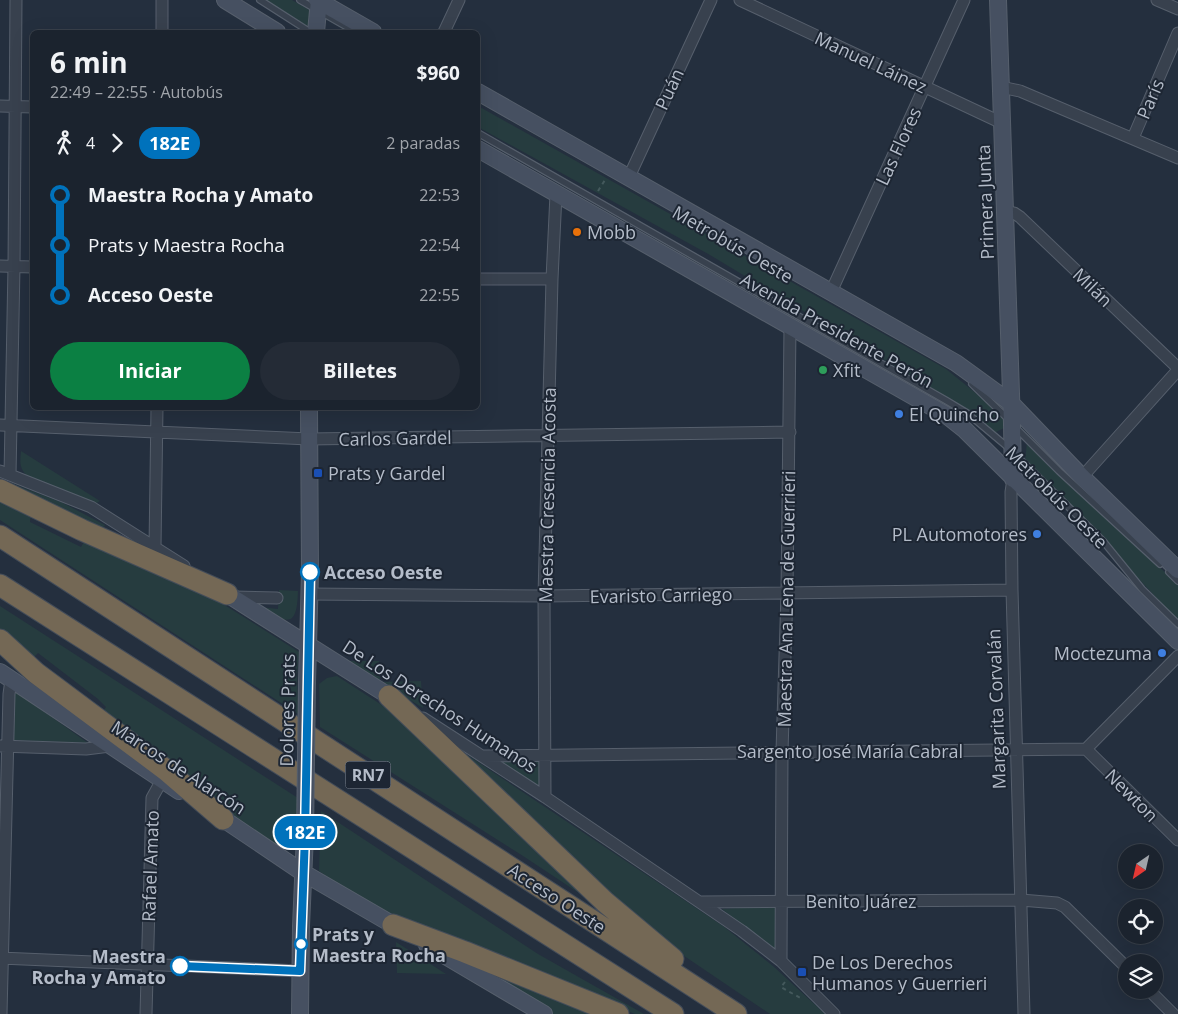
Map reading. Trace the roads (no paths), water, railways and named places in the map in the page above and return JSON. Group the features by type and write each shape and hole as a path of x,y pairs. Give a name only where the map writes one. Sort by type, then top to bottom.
{"highway":[{"path":"3,478 82,530 229,596"},
{"name":"Acceso Oeste","path":"0,536 736,1014"},
{"name":"Acceso Oeste","path":"0,585 673,1014"},
{"path":"0,640 36,673 166,770 223,819"},
{"path":"389,696 606,902 742,1014"},
{"path":"393,925 618,1014"}],"street":[{"path":"3,478 14,266 16,0"},
{"path":"162,0 162,30"},
{"path":"225,0 274,30"},
{"path":"445,30 459,0"},
{"name":"Puán","path":"628,179 711,0"},
{"name":"Manuel Láinez","path":"740,0 1002,123"},
{"name":"Las Flores","path":"831,292 964,0"},
{"name":"Primera Junta","path":"998,0 1011,403"},
{"path":"1158,0 1178,9"},
{"path":"316,30 318,3 369,30"},
{"name":"París","path":"1133,138 1178,33"},
{"path":"1001,87 1020,91 1178,158"},
{"name":"Avenida Presidente Perón","path":"480,93 628,179 956,363 1011,403 1082,477 1178,570"},
{"path":"0,106 30,107"},
{"name":"Avenida Presidente Perón","path":"480,150 946,415 965,430 1178,641"},
{"name":"Maestra Cresencia Acosta","path":"545,797 544,596 556,194"},
{"name":"Milán","path":"1005,211 1020,217 1178,369"},
{"path":"0,266 30,267"},
{"path":"480,279 552,278"},
{"name":"Maestra Ana Lena de Guerrieri","path":"781,962 782,751 790,432 790,327"},
{"path":"1082,477 1178,369"},
{"name":"Margarita Corvalán","path":"1011,403 1013,479 1011,492 1012,590 1024,1014"},
{"path":"155,547 157,410"},
{"name":"Dolores Prats","path":"300,1014 309,594 310,410"},
{"name":"Carlos Gardel","path":"5,425 309,439 790,432"},
{"name":"De Los Derechos Humanos","path":"3,478 91,507 483,756 701,902 781,962 834,1014"},
{"name":"Evaristo Carriego","path":"309,594 544,596 1012,590"},
{"path":"229,596 277,598"},
{"path":"1086,749 1178,656"},
{"path":"1,1014 4,746 9,694 6,676"},
{"name":"Marcos de Alarcón","path":"6,676 302,872 541,1013"},
{"path":"4,746 86,749 110,746"},
{"name":"Sargento José María Cabral","path":"483,756 782,751 1086,749"},
{"name":"Newton","path":"1086,749 1178,840"},
{"name":"Rafael Amato","path":"146,1014 152,798 162,780"},
{"name":"Benito Juárez","path":"701,902 1021,900 1057,903 1065,907 1118,959"},
{"path":"1,958 300,971"},
{"path":"1159,999 1173,1012"}],"lane":[{"path":"260,0 307,30"},
{"path":"300,0 318,3 353,30"},
{"name":"Metrobús Oeste","path":"480,100 953,369 972,383 1059,471 1178,581"},
{"name":"Metrobús Oeste","path":"480,134 967,413 1012,450 1103,540 1142,589 1178,624"}],"place":[{"name":"Mobb","path":"577,232"},
{"name":"Xfit","path":"823,370"},
{"name":"El Quincho","path":"899,414"},
{"name":"Prats y Gardel","path":"318,473"},
{"name":"PL Automotores","path":"1037,534"},
{"name":"Acceso Oeste","path":"310,572"},
{"name":"Moctezuma","path":"1162,653"},
{"name":"Prats y Maestra Rocha","path":"301,944"},
{"name":"Maestra Rocha y Amato","path":"180,966"},
{"name":"De Los Derechos Humanos y Guerrieri","path":"802,972"}]}
